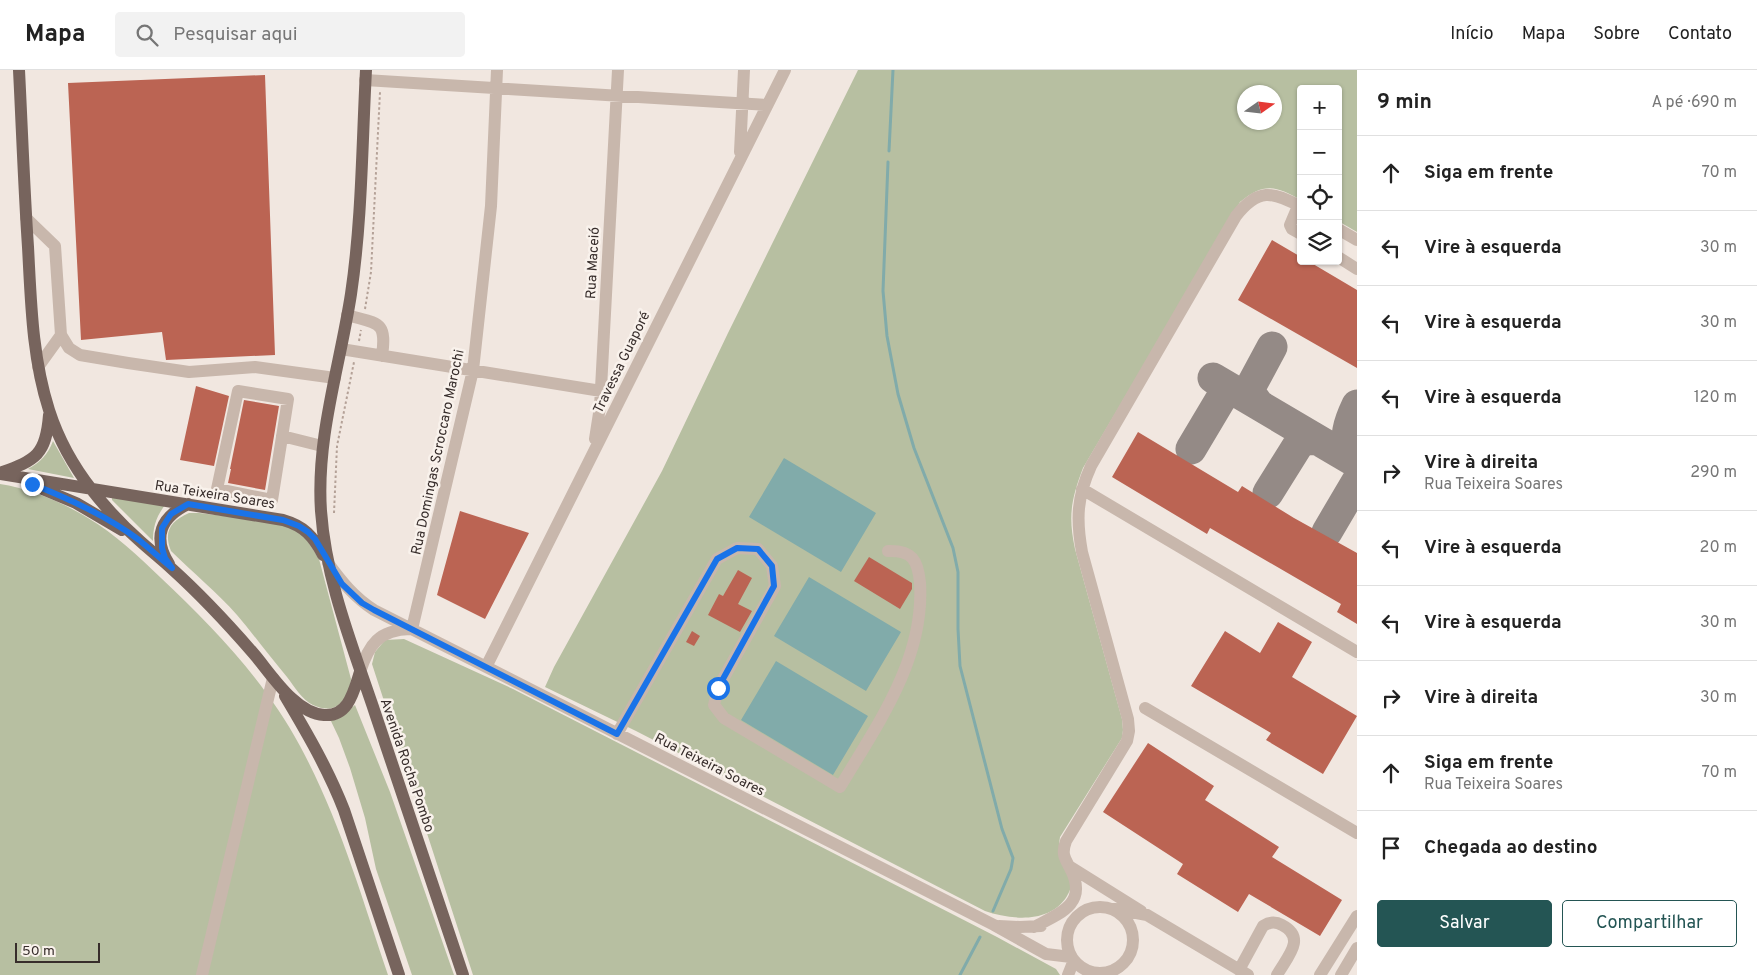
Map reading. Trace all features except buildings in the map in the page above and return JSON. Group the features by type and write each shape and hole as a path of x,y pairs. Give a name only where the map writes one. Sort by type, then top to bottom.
{"main road":[{"path":"19,70 33,328 38,368 50,412 65,447 91,488 138,540 172,568 214,610 276,681 297,702 310,710 324,715 346,708 351,701 360,672"},
{"path":"328,563 321,510 322,446 347,316 358,223 366,75"},
{"path":"0,474 22,465 42,450 50,412"},
{"path":"0,474 32,484 76,503 138,540"},
{"name":"Rua Teixeira Soares","path":"0,474 291,522 308,532 315,539 328,563"},
{"path":"172,568 165,558 162,548 162,528 171,514 188,504"},
{"name":"Avenida Rocha Pombo","path":"328,563 339,606 360,672 463,975"},
{"path":"276,681 310,738 333,783 344,810 399,975"}],"street":[{"name":"Rua Domingas Scroccaro Marochi","path":"412,629 473,370 488,233 497,70"},
{"name":"Rua Maceió","path":"591,457 600,407 618,70"},
{"path":"740,158 744,70"},
{"name":"Travessa Guaporé","path":"486,667 784,70"},
{"path":"366,75 496,88 767,105"},
{"path":"1034,927 1061,913 1071,904 1076,893 1076,883 1065,860 1063,849 1127,741 1129,731 1128,719 1078,532 1078,510 1082,489 1091,466 1236,216 1246,204 1264,195 1274,195 1296,205 1290,225 1297,232"},
{"path":"26,218 55,246 61,334 69,348 80,355 189,372 255,367 335,378"},
{"path":"1342,231 1357,240"},
{"path":"1342,260 1357,269"},
{"path":"56,271 70,269"},
{"path":"347,316 377,324 383,330 385,338 382,356"},
{"path":"38,368 61,334"},
{"path":"341,349 601,391 615,407 607,412 600,407"},
{"path":"238,391 288,399 282,436 272,500 218,489 238,391"},
{"path":"282,436 322,446"},
{"path":"1082,489 1357,652"},
{"path":"617,734 717,559 737,548 758,549 772,566 774,586 718,688 714,705 724,718 840,787 890,704 905,670 918,628 921,600 918,568 913,559 901,550 888,551"},
{"name":"Rua Teixeira Soares","path":"328,563 342,584 362,603 994,925 1046,954 1072,958"},
{"path":"360,672 366,654 374,643 386,633 412,629"},
{"path":"202,975 276,681"},
{"path":"1145,708 1357,833"},
{"path":"1069,866 1147,915 1244,972 1263,926 1267,923 1278,923 1290,929 1295,938 1294,945 1277,975"},
{"path":"1068,975 1072,958 1068,944 1068,934 1072,924 1079,915 1096,907 1147,915"},
{"path":"1072,958 1086,969 1095,973 1108,972 1118,968 1126,960 1132,950 1131,928 1117,911 1106,908"},
{"name":"Rua Teixeira Soares","path":"994,925 1047,926 1079,915"},
{"path":"1320,975 1357,916"},
{"path":"1341,975 1357,948"}],"path":[{"path":"371,272 381,99 378,87"},
{"path":"334,516 337,446 355,358"}],"green space":[{"path":"858,70 1357,70 1357,232 1342,223 1342,85 1297,85 1297,198 1277,189 1270,188 1256,191 1240,202 1083,468 1073,499 1071,517 1073,537 1122,719 1123,730 1122,738 1060,837 1061,856 1068,870 1071,885 1067,896 1060,905 1051,911 1040,915 1018,918 985,911 636,731 545,687 554,667 662,471"},
{"path":"53,441 74,478 28,469 44,457"},
{"path":"0,484 22,489 57,502 78,512 108,531 144,562 200,616 255,678 286,722 327,801 349,859 388,975 0,975"},
{"path":"112,496 165,505 156,522 153,541 112,500"},
{"path":"189,513 283,523 300,529 319,559 351,679 350,687 340,704 328,709 313,705 305,700 237,615 171,551 168,532 173,523"},
{"path":"404,639 513,689 997,937 1056,969 1060,975 473,975 372,664 375,652 385,640"},
{"path":"355,705 390,792 454,975 412,975 376,869 365,818 350,768 330,719 344,714"}],"water":[{"path":"784,458 876,513 841,572 749,517"},
{"path":"809,577 901,632 866,691 774,636"},
{"path":"776,661 868,716 833,775 741,720"}],"waterway":[{"path":"889,151 893,70"},
{"path":"888,162 883,291 887,336 898,394 914,448 953,548 958,572 960,666 1002,829 1013,858 1011,869 993,911"},
{"path":"960,975 980,937"}],"taxiway":[{"path":"1259,405 1251,394 1251,386 1272,347"},
{"path":"1213,378 1357,463"},
{"path":"1191,449 1222,397 1228,393 1237,392"},
{"path":"1347,457 1348,430 1357,405"},
{"path":"1268,493 1298,445 1306,439 1317,440"},
{"path":"1327,532 1357,481"}],"route":[{"path":"32,484 57,494 98,515 138,540 172,568 165,558 162,548 162,528 171,514 188,504 291,522 308,532 315,539 342,584 362,603 617,734 717,559 737,548 758,549 772,566 774,586 718,688"}]}
